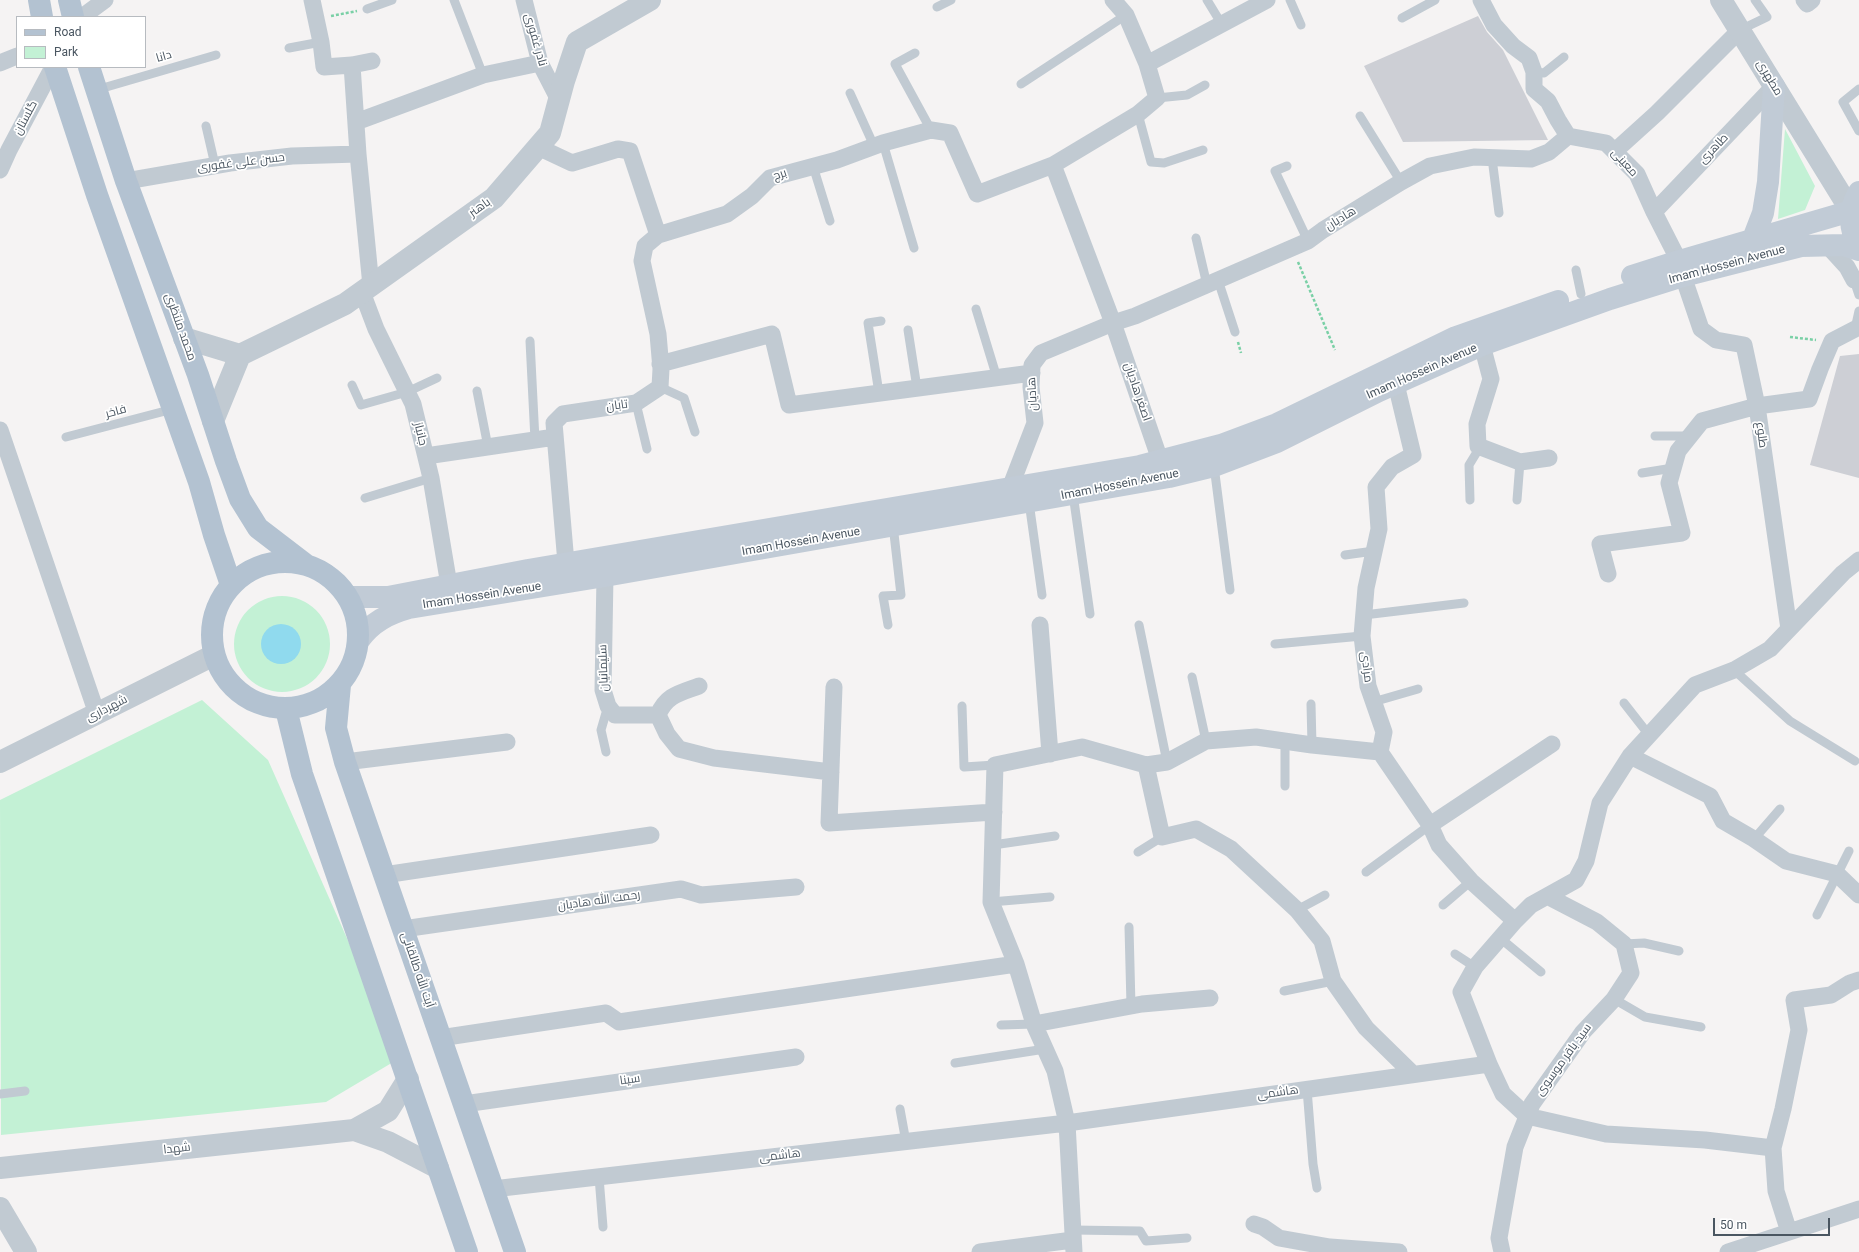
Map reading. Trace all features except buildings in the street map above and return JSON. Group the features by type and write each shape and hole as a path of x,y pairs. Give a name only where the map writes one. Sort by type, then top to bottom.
{"main road":[{"path":"39,0 42,16"},
{"path":"69,0 73,16"},
{"path":"54,68 97,195 199,482 214,535 231,585"},
{"name":"محمد منتظری","path":"89,68 126,181 184,338 240,499 258,528 305,564"},
{"path":"1753,239 1763,213 1768,182 1774,86"},
{"path":"1856,200 1853,233 1859,246"},
{"name":"Imam Hossein Avenue","path":"349,597 388,597 566,563 1017,498 1073,494 1169,477 1214,466 1277,442 1396,384 1482,345 1591,305 1753,239 1856,200"},
{"name":"Imam Hossein Avenue","path":"359,640 366,630 378,620 392,613 409,608 893,526 1017,498 1220,445 1277,424 1381,372 1456,337 1581,294 1681,268 1801,246 1826,244 1844,245 1859,250"},
{"path":"285,562 305,564 322,572 335,581 349,597 356,614 359,633 358,652 351,670 340,685 324,698 306,706 286,709 267,707 249,700 233,688 222,673 214,655 213,624 218,606 231,585 247,573 265,564 285,562"},
{"name":"آیت الله طالقانی","path":"340,685 336,728 345,762 515,1252"},
{"path":"286,709 302,774 468,1252"}],"street":[{"path":"83,16 105,0"},
{"path":"312,0 322,42 324,66 352,65 372,61"},
{"name":"نادر غفوری","path":"524,0 540,63 559,100"},
{"name":"باهنر","path":"240,355 345,304 494,198 550,133 577,42 650,0"},
{"path":"1113,323 1053,165 1138,114 1157,98 1147,64 1126,15 1114,0"},
{"path":"1147,64 1221,23 1267,0"},
{"path":"1481,0 1494,25 1513,46 1529,58 1534,72 1534,89 1548,101 1568,136"},
{"name":"مطهری","path":"1721,0 1816,156 1856,200"},
{"path":"1804,0 1807,4 1812,0"},
{"path":"1615,151 1657,113 1740,30"},
{"path":"0,63 16,56"},
{"path":"356,122 483,75 540,63"},
{"name":"جانباز","path":"352,65 366,289 376,329 413,404 431,478 449,585"},
{"name":"گلستان","path":"0,170 8,150 53,68"},
{"name":"طاهری","path":"1654,212 1774,86"},
{"name":"برج","path":"658,235 727,214 752,196 770,178 837,160 878,145 931,130 950,133 977,194 1053,165"},
{"name":"معینی","path":"1568,136 1606,143 1637,174 1681,268"},
{"name":"هادیان","path":"1017,498 1034,423 1031,387 1032,365 1042,353 1113,323 1135,316 1308,241 1323,230 1401,182 1430,166 1474,157 1531,159 1549,152 1568,136"},
{"path":"538,147 572,163 618,149 630,151 658,235 645,246 642,261 658,334 660,387"},
{"name":"حسن علی غفوری","path":"126,181 215,165 292,156 358,154"},
{"path":"1826,244 1847,267 1857,285"},
{"name":"طلوع","path":"1681,268 1701,329 1716,340 1744,345 1757,406 1788,629"},
{"name":"اصغر هادیان","path":"1113,323 1160,460"},
{"path":"1608,574 1600,544 1682,533 1669,483 1678,451 1702,421 1757,406 1809,399 1832,341 1857,328"},
{"path":"660,364 772,334 789,405 1032,373"},
{"path":"184,338 240,355 213,421"},
{"path":"1482,345 1491,379 1477,424 1478,446 1520,462 1548,458"},
{"name":"مرادی","path":"1380,752 1384,732 1368,686 1362,636 1366,588 1379,529 1376,487 1392,467 1413,455 1396,384"},
{"name":"تابان","path":"566,563 554,423 563,414 636,403 660,387"},
{"path":"0,430 97,714"},
{"path":"426,456 555,437"},
{"path":"1772,1148 1705,1140 1606,1134 1527,1116 1503,1094 1489,1064 1461,992 1476,967 1515,921 1531,906 1576,880 1586,861 1600,803 1630,756 1696,685 1734,670 1770,649 1843,573 1859,560"},
{"name":"سلیمانیان","path":"605,576 603,690 608,706 615,715 658,715"},
{"path":"1040,625 1050,754"},
{"name":"شهرداری","path":"2,757 97,714 214,655"},
{"path":"699,686 673,695 662,704 658,715 667,734 678,750 714,758 831,772"},
{"path":"834,687 829,823 994,812"},
{"path":"980,1252 1073,1241 1067,1123 1055,1071 1034,1024 1016,964 991,902 995,765 1082,747 1146,765 1167,762 1206,742 1256,737 1312,745 1380,752 1430,825 1439,845 1471,881 1515,921"},
{"path":"345,762 507,742"},
{"path":"1430,825 1552,744"},
{"path":"1630,756 1710,796 1723,821 1754,839 1786,861 1837,874 1859,895"},
{"path":"1146,765 1162,837 1196,829 1231,849 1297,910 1322,940 1333,981 1366,1028 1413,1074"},
{"path":"384,874 651,835"},
{"name":"رحمت الله هادیان","path":"403,929 681,889 701,895 796,887"},
{"path":"1547,896 1597,922 1624,944"},
{"name":"سید باقر موسوی","path":"1502,1252 1499,1238 1515,1147 1527,1116 1532,1104 1582,1032 1614,999 1631,973 1624,944"},
{"path":"440,1038 606,1013 619,1022 1016,964"},
{"path":"1789,1232 1776,1191 1772,1148 1783,1109 1799,1030 1794,1000 1831,995 1850,983 1859,980"},
{"path":"1034,1024 1131,1006 1210,998"},
{"name":"سینا","path":"464,1104 796,1057"},
{"name":"هاشمی","path":"493,1189 1067,1123 1489,1064"},
{"path":"354,1130 388,1111 408,1079"},
{"path":"354,1130 388,1142 438,1168"},
{"name":"شهدا","path":"0,1168 354,1130"},
{"path":"0,1208 26,1252"},
{"path":"1728,1252 1859,1209"},
{"path":"1254,1224 1263,1227 1279,1238 1330,1247 1399,1252"}],"lane":[{"path":"367,9 392,0"},
{"path":"454,0 483,75"},
{"path":"937,7 951,0"},
{"path":"1207,0 1221,23"},
{"path":"1290,0 1301,25"},
{"path":"1402,18 1435,0"},
{"path":"1740,30 1767,17 1755,0"},
{"path":"1021,84 1126,15"},
{"path":"289,48 322,42"},
{"path":"915,53 895,64 931,130"},
{"name":"دانا","path":"96,90 216,55"},
{"path":"1534,72 1544,73 1564,57"},
{"path":"1157,98 1187,96 1205,86"},
{"path":"1859,88 1843,102 1859,131"},
{"path":"850,93 878,145 914,248"},
{"path":"1138,114 1151,162 1164,163 1203,150"},
{"path":"1360,116 1401,182"},
{"path":"206,126 215,165"},
{"path":"1492,158 1499,213"},
{"path":"813,166 830,221"},
{"path":"1287,166 1275,171 1308,241"},
{"path":"1196,238 1235,332"},
{"path":"1576,270 1581,294"},
{"path":"976,309 997,378"},
{"path":"1857,328 1859,311"},
{"path":"879,394 868,323 881,321"},
{"path":"908,330 917,388"},
{"path":"530,341 535,440"},
{"path":"352,386 361,405 407,392 437,378"},
{"path":"660,387 684,398 695,432"},
{"path":"478,391 488,447"},
{"path":"636,403 647,449"},
{"name":"فاخر","path":"66,437 173,409"},
{"path":"1655,436 1690,436"},
{"path":"1470,500 1469,465 1480,447"},
{"path":"1517,500 1520,462"},
{"path":"1214,466 1230,590"},
{"path":"1642,473 1673,468"},
{"path":"365,498 431,478"},
{"path":"1073,494 1090,614"},
{"path":"1017,498 1042,595"},
{"path":"888,625 884,596 901,595 893,526"},
{"path":"1345,555 1374,551"},
{"path":"1364,616 1464,603"},
{"path":"1139,625 1167,762"},
{"path":"1275,644 1362,636"},
{"path":"1734,670 1790,722 1855,761"},
{"path":"1192,677 1206,742"},
{"path":"1373,702 1418,689"},
{"path":"1624,703 1650,735"},
{"path":"1311,704 1312,745"},
{"path":"606,752 601,730 608,706"},
{"path":"962,706 964,767 995,765"},
{"path":"1285,741 1285,786"},
{"path":"1754,839 1780,809"},
{"path":"1366,872 1430,825"},
{"path":"993,845 1055,836"},
{"path":"1138,852 1162,837"},
{"path":"1817,915 1849,851"},
{"path":"1443,905 1471,881"},
{"path":"1297,910 1325,895"},
{"path":"991,902 1050,897"},
{"path":"1129,927 1131,1006"},
{"path":"1500,938 1541,972"},
{"path":"1624,944 1644,943 1679,952"},
{"path":"1455,954 1476,967"},
{"path":"1284,991 1333,981"},
{"path":"1614,999 1645,1017 1700,1027"},
{"path":"1001,1025 1034,1024"},
{"path":"955,1063 1045,1049"},
{"path":"1307,1089 1313,1164 1317,1188"},
{"path":"0,1094 25,1091"},
{"path":"900,1109 906,1142"},
{"path":"599,1177 603,1227"},
{"path":"1073,1241 1140,1231 1146,1241 1187,1238"}],"path":[{"path":"316,19 367,9"},
{"path":"1292,248 1335,350"},
{"path":"1790,337 1832,341"}],"green space":[{"path":"1785,129 1815,186 1805,210 1778,219"},
{"path":"282,596 300,600 309,604 316,610 322,617 326,626 330,644 326,662 322,671 316,678 309,684 300,688 282,692 264,688 255,684 248,678 242,671 238,662 234,644 238,626 242,617 248,610 255,604 264,600"},
{"path":"202,700 268,760 400,1058 326,1102 1,1135 0,800"}],"water":[{"path":"285,624 292,627 298,633 301,644 300,652 292,661 285,664 277,664 270,661 262,652 261,640 264,633 273,625"}]}
